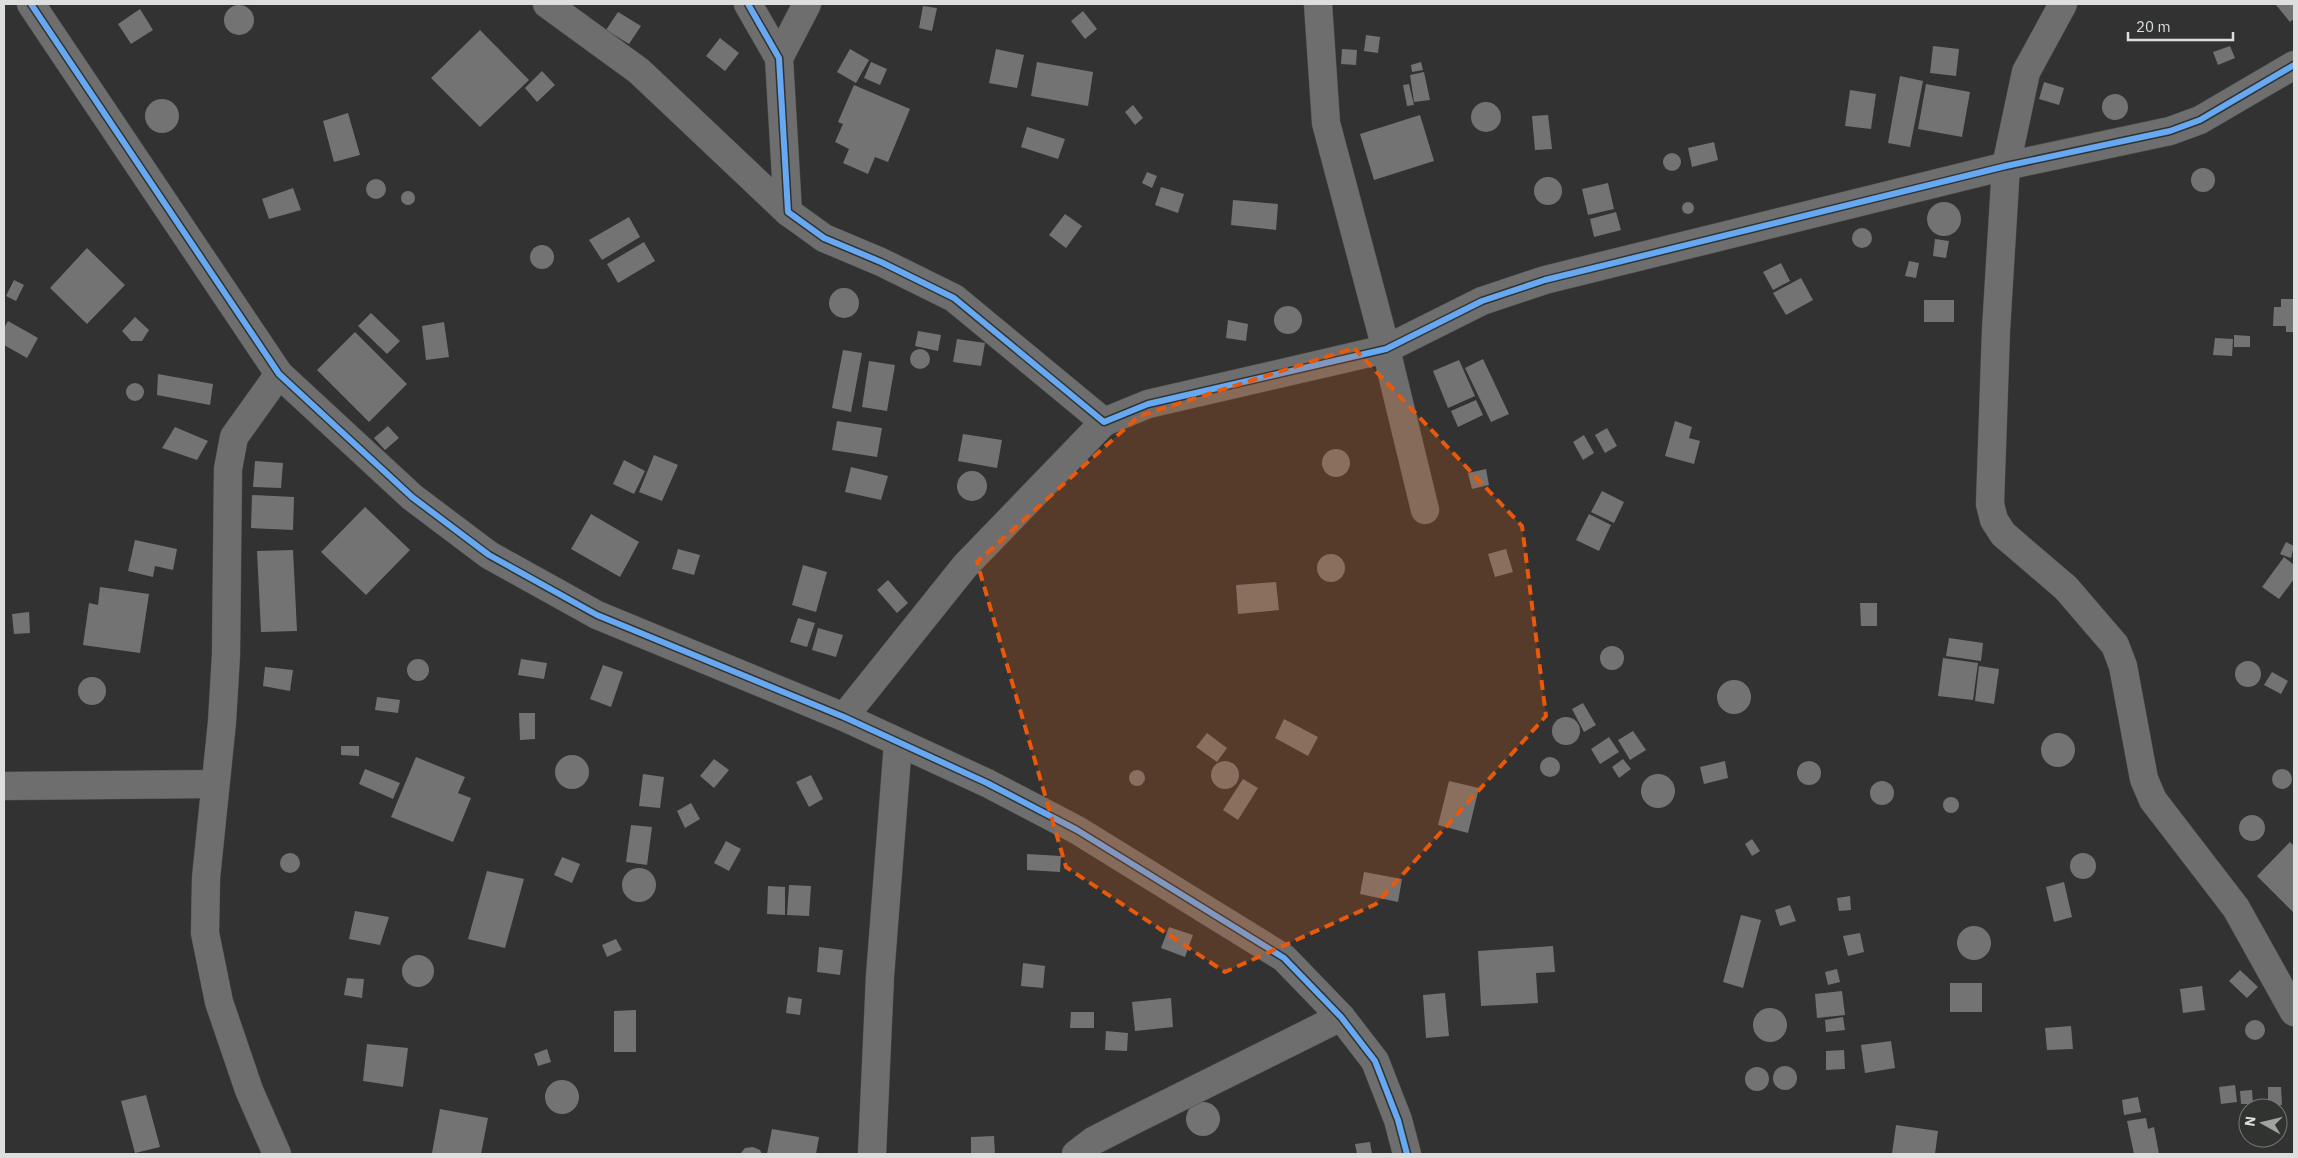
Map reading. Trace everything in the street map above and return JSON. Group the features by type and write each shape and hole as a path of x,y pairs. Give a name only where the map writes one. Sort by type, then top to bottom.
{"street":[{"path":"31,4 279,374 412,497 489,555 597,615 844,717 987,783 1077,830 1284,958 1341,1017 1375,1060 1398,1120 1407,1154"},
{"path":"547,4 639,70 788,212 824,238 880,262 954,298 1104,422"},
{"path":"748,4 780,58 788,212"},
{"path":"780,58 807,4"},
{"path":"1318,4 1326,123 1386,349 1425,510"},
{"path":"2063,4 2026,72 2006,166 1996,330 1990,504 1994,520 2003,534 2066,588 2115,645 2123,666 2144,779 2153,800 2236,908 2294,1012"},
{"path":"844,717 965,566 1104,422 1148,404 1386,349 1482,301 1545,280 2006,166 2170,131 2200,120 2294,65"},
{"path":"277,1154 249,1090 219,1002 205,933 206,878 226,655 228,469 234,438 279,374"},
{"path":"872,1154 880,976 898,743"},
{"path":"4,786 215,784"},
{"path":"1076,1154 1132,1121 1341,1017"}],"highlighted area":[{"path":"1354,348 1522,526 1546,716 1376,904 1225,972 1066,867 977,562 1139,416"}],"building":[{"path":"2294,4 2294,19 2290,22 2276,5"},
{"path":"239,5 249,10 254,20 249,30 239,35 229,30 224,20 229,10"},
{"path":"923,6 937,8 932,31 919,28"},
{"path":"140,9 153,30 131,44 118,24"},
{"path":"1083,11 1097,29 1085,39 1071,21"},
{"path":"618,12 641,26 629,44 606,30"},
{"path":"480,30 529,80 480,127 431,78"},
{"path":"1366,35 1380,37 1378,53 1364,51"},
{"path":"720,38 739,53 725,71 706,56"},
{"path":"1933,46 1959,49 1956,76 1930,73"},
{"path":"2230,46 2235,58 2218,65 2213,52"},
{"path":"850,49 869,60 856,83 837,72"},
{"path":"996,49 1024,55 1017,88 989,83"},
{"path":"1342,49 1357,50 1356,65 1341,64"},
{"path":"871,62 887,69 880,85 864,78"},
{"path":"1037,62 1093,72 1088,106 1031,96"},
{"path":"1421,62 1423,70 1412,72 1411,65"},
{"path":"542,71 555,85 537,102 525,88"},
{"path":"1424,72 1430,100 1414,102 1410,75"},
{"path":"1900,76 1923,81 1910,147 1888,143"},
{"path":"2044,82 2064,88 2059,105 2039,99"},
{"path":"1409,84 1414,105 1407,106 1403,85"},
{"path":"1926,84 1970,92 1962,137 1918,129"},
{"path":"854,85 910,109 888,162 875,157 868,174 843,163 849,149 835,142 843,124 838,122"},
{"path":"1850,90 1876,94 1871,129 1845,126"},
{"path":"2115,94 2124,98 2128,107 2124,116 2115,120 2106,116 2102,107 2106,98"},
{"path":"162,99 169,100 174,104 178,109 178,123 174,128 169,132 162,133 155,132 150,128 146,123 145,116 146,109 150,104 155,100"},
{"path":"1486,102 1492,103 1500,111 1500,123 1492,131 1486,132 1480,131 1472,123 1471,117 1472,111 1480,103"},
{"path":"1133,105 1143,118 1135,125 1125,112"},
{"path":"348,113 360,155 334,162 323,121"},
{"path":"1420,115 1434,161 1374,180 1360,134"},
{"path":"1548,115 1552,149 1535,150 1532,116"},
{"path":"1027,127 1065,139 1058,159 1021,147"},
{"path":"1714,142 1718,160 1692,167 1688,148"},
{"path":"1672,153 1678,156 1681,162 1678,168 1672,171 1666,168 1663,162 1666,156"},
{"path":"2203,168 2208,169 2214,175 2214,185 2208,191 2203,192 2198,191 2192,185 2191,180 2192,175 2198,169"},
{"path":"1147,172 1157,176 1152,188 1142,183"},
{"path":"1548,177 1558,181 1562,191 1558,201 1548,205 1538,201 1534,191 1538,181"},
{"path":"372,179 380,179 386,185 386,193 380,199 372,199 366,193 366,185"},
{"path":"1608,183 1614,209 1588,215 1582,189"},
{"path":"1161,187 1184,194 1178,213 1155,205"},
{"path":"293,188 301,210 269,219 262,199"},
{"path":"405,191 411,191 415,198 411,205 405,205 401,201 401,195"},
{"path":"1233,200 1278,204 1276,230 1231,225"},
{"path":"1686,202 1690,202 1694,208 1690,214 1686,214 1682,210 1682,206"},
{"path":"1944,202 1956,207 1961,219 1956,231 1944,236 1932,231 1927,219 1932,207"},
{"path":"1616,212 1621,230 1594,237 1590,219"},
{"path":"1065,214 1082,226 1066,248 1049,235"},
{"path":"629,217 640,237 602,260 589,240"},
{"path":"1862,228 1869,231 1872,238 1869,245 1862,248 1855,245 1852,238 1855,231"},
{"path":"1935,239 1949,241 1946,258 1933,256"},
{"path":"644,242 655,261 618,283 607,264"},
{"path":"542,245 550,249 554,257 550,265 542,269 534,265 530,257 534,249"},
{"path":"87,248 125,285 87,324 50,288"},
{"path":"1909,261 1919,263 1916,278 1905,276"},
{"path":"1781,263 1790,281 1773,290 1763,272"},
{"path":"1801,278 1813,300 1786,315 1773,293"},
{"path":"14,280 24,285 16,301 6,296"},
{"path":"844,288 855,292 859,303 855,314 844,318 833,314 829,303 833,292"},
{"path":"2281,299 2294,299 2294,332 2286,332 2286,326 2273,326 2274,307 2281,307"},
{"path":"1924,300 1954,300 1954,322 1924,322"},
{"path":"1288,306 1298,310 1302,320 1298,330 1288,334 1278,330 1274,320 1278,310"},
{"path":"371,313 400,341 387,354 358,326"},
{"path":"135,317 149,330 142,341 131,341 122,331"},
{"path":"1228,320 1248,324 1246,341 1226,338"},
{"path":"8,321 38,338 27,358 4,345 4,328"},
{"path":"444,322 449,357 426,360 422,326"},
{"path":"918,331 941,335 938,351 915,346"},
{"path":"355,332 407,384 369,422 317,370"},
{"path":"2234,335 2250,336 2250,347 2234,347"},
{"path":"2215,338 2233,339 2232,356 2213,355"},
{"path":"957,339 985,343 981,366 953,362"},
{"path":"916,349 924,349 930,355 930,363 924,369 916,369 910,363 910,355"},
{"path":"843,350 862,353 851,412 832,408"},
{"path":"1483,359 1509,414 1491,422 1465,368"},
{"path":"1459,360 1475,396 1448,408 1433,371"},
{"path":"869,361 895,365 887,411 862,407"},
{"path":"158,374 213,384 210,405 157,395"},
{"path":"135,383 141,386 144,392 141,398 135,401 129,398 126,392 129,386"},
{"path":"1476,400 1483,415 1458,427 1451,411"},
{"path":"837,421 882,428 877,457 832,450"},
{"path":"1675,421 1692,427 1689,438 1700,441 1694,464 1665,456"},
{"path":"388,426 399,438 385,450 374,438"},
{"path":"175,427 208,441 197,460 162,448"},
{"path":"1607,428 1617,446 1605,453 1595,435"},
{"path":"963,434 1002,440 997,468 958,461"},
{"path":"1584,435 1594,453 1583,460 1573,442"},
{"path":"1336,449 1346,453 1350,463 1346,473 1336,477 1326,473 1322,463 1326,453"},
{"path":"654,455 678,465 662,501 639,492"},
{"path":"624,460 645,471 634,494 613,484"},
{"path":"255,461 283,463 281,488 253,487"},
{"path":"851,467 888,476 881,500 845,492"},
{"path":"1486,469 1489,485 1472,489 1468,473"},
{"path":"972,471 983,475 987,486 983,497 972,501 961,497 957,486 961,475"},
{"path":"1602,491 1624,502 1614,523 1591,512"},
{"path":"252,495 294,497 293,530 251,528"},
{"path":"365,507 410,550 366,595 321,552"},
{"path":"591,514 639,542 620,577 571,549"},
{"path":"1589,514 1611,525 1599,551 1576,540"},
{"path":"135,540 177,549 173,570 155,566 153,577 128,571"},
{"path":"2286,542 2294,546 2291,558 2280,554"},
{"path":"678,549 700,555 694,575 672,569"},
{"path":"1506,549 1513,572 1495,577 1488,554"},
{"path":"293,550 297,631 261,632 257,551"},
{"path":"1331,554 1341,558 1345,568 1341,578 1331,582 1321,578 1317,568 1321,558"},
{"path":"2284,557 2294,565 2294,579 2279,599 2262,587"},
{"path":"803,565 827,572 816,612 792,605"},
{"path":"888,580 908,603 897,613 877,590"},
{"path":"1276,582 1279,610 1238,614 1236,585"},
{"path":"100,587 149,594 140,653 83,645 89,603 98,605"},
{"path":"1860,603 1877,603 1877,626 1861,626"},
{"path":"29,612 30,633 14,634 12,614"},
{"path":"798,618 815,623 807,647 790,642"},
{"path":"818,628 843,635 836,657 812,650"},
{"path":"1949,638 1983,643 1981,661 1946,656"},
{"path":"1612,646 1617,647 1623,653 1623,663 1617,669 1612,670 1607,669 1601,663 1600,658 1601,653 1607,647"},
{"path":"1943,658 1978,663 1973,700 1938,696"},
{"path":"418,659 426,662 429,670 426,678 418,681 410,678 407,670 410,662"},
{"path":"521,659 547,663 544,679 518,675"},
{"path":"2248,661 2257,665 2261,674 2257,683 2248,687 2239,683 2235,674 2239,665"},
{"path":"603,665 623,672 611,707 590,699"},
{"path":"1979,666 1999,669 1994,704 1975,701"},
{"path":"265,667 293,670 290,691 263,686"},
{"path":"2272,672 2288,681 2281,694 2264,685"},
{"path":"92,677 102,681 106,691 102,701 92,705 82,701 78,691 82,681"},
{"path":"1734,680 1746,685 1751,697 1746,709 1734,714 1722,709 1717,697 1722,685"},
{"path":"377,697 400,700 398,713 375,710"},
{"path":"1583,703 1596,725 1584,732 1572,709"},
{"path":"519,713 535,713 535,739 520,740"},
{"path":"1566,717 1576,721 1580,731 1576,741 1566,745 1556,741 1552,731 1556,721"},
{"path":"1284,719 1318,737 1308,756 1275,738"},
{"path":"1633,731 1646,750 1630,760 1618,740"},
{"path":"1207,733 1227,748 1217,762 1196,747"},
{"path":"2058,733 2070,738 2075,750 2070,762 2058,767 2046,762 2041,750 2046,738"},
{"path":"1609,737 1619,752 1600,764 1591,749"},
{"path":"341,746 359,746 359,756 341,755"},
{"path":"572,755 584,760 589,772 584,784 572,789 560,784 555,772 560,760"},
{"path":"416,757 465,777 458,793 471,798 453,842 391,817"},
{"path":"1550,757 1557,760 1560,767 1557,774 1550,777 1543,774 1540,767 1543,760"},
{"path":"714,759 729,770 714,788 700,776"},
{"path":"1623,759 1631,769 1619,778 1612,767"},
{"path":"1225,761 1235,765 1239,775 1235,785 1225,789 1215,785 1211,775 1215,765"},
{"path":"1725,761 1728,778 1704,784 1700,767"},
{"path":"1809,761 1814,762 1820,768 1820,778 1814,784 1809,785 1804,784 1798,778 1797,773 1798,768 1804,762"},
{"path":"365,769 400,783 393,799 359,784"},
{"path":"2282,769 2289,772 2292,779 2289,786 2282,789 2275,786 2272,779 2275,772"},
{"path":"1134,770 1140,770 1145,775 1143,784 1134,786 1129,781 1129,775"},
{"path":"643,774 664,777 660,808 639,806"},
{"path":"1658,774 1670,779 1675,791 1670,803 1658,808 1646,803 1641,791 1646,779"},
{"path":"811,775 823,799 809,807 796,782"},
{"path":"1243,779 1258,788 1238,820 1223,810"},
{"path":"1449,781 1479,788 1468,833 1438,825"},
{"path":"1882,781 1887,782 1893,788 1893,798 1887,804 1882,805 1877,804 1871,798 1870,793 1871,788 1877,782"},
{"path":"1948,797 1954,797 1959,802 1957,811 1948,813 1943,808 1943,802"},
{"path":"691,803 700,819 685,828 677,811"},
{"path":"2252,815 2261,819 2265,828 2261,837 2252,841 2243,837 2239,828 2243,819"},
{"path":"631,825 652,827 647,865 626,862"},
{"path":"1752,839 1760,851 1752,856 1745,844"},
{"path":"726,841 741,849 729,871 714,863"},
{"path":"2290,842 2294,846 2294,913 2257,876"},
{"path":"290,853 297,856 300,863 297,870 290,873 283,870 280,863 283,856"},
{"path":"2083,853 2092,857 2096,866 2092,875 2083,879 2074,875 2070,866 2074,857"},
{"path":"1027,854 1061,856 1060,872 1027,870"},
{"path":"562,857 580,864 572,883 554,875"},
{"path":"639,868 651,873 656,885 651,897 639,902 627,897 622,885 627,873"},
{"path":"487,871 524,879 505,948 468,939"},
{"path":"1364,872 1402,879 1398,902 1360,894"},
{"path":"2064,882 2072,917 2054,922 2046,887"},
{"path":"789,885 811,886 809,916 787,915"},
{"path":"768,886 785,887 785,915 767,914"},
{"path":"1850,896 1851,910 1839,911 1837,898"},
{"path":"1790,905 1796,921 1780,926 1775,910"},
{"path":"355,911 389,917 380,945 349,939"},
{"path":"1741,915 1761,920 1743,988 1723,982"},
{"path":"1974,926 1986,931 1991,943 1986,955 1974,960 1962,955 1957,943 1962,931"},
{"path":"1169,927 1193,935 1185,957 1161,948"},
{"path":"1860,933 1864,952 1848,956 1843,936"},
{"path":"616,939 622,950 607,957 602,945"},
{"path":"1553,946 1555,972 1536,973 1538,1003 1481,1006 1478,951"},
{"path":"819,947 843,950 840,975 817,972"},
{"path":"418,955 430,959 434,971 430,983 418,987 406,983 402,971 406,959"},
{"path":"1023,963 1045,966 1043,988 1021,986"},
{"path":"1837,969 1840,982 1828,985 1825,972"},
{"path":"2240,970 2258,987 2247,998 2229,981"},
{"path":"347,978 364,979 362,998 344,995"},
{"path":"1950,983 1982,983 1982,1012 1950,1012"},
{"path":"2202,986 2205,1010 2183,1013 2180,989"},
{"path":"1842,991 1845,1015 1817,1018 1815,994"},
{"path":"1445,993 1449,1036 1426,1038 1423,995"},
{"path":"788,997 802,999 800,1015 786,1013"},
{"path":"1171,998 1173,1027 1135,1031 1132,1002"},
{"path":"1770,1008 1782,1013 1787,1025 1782,1037 1770,1042 1758,1037 1753,1025 1758,1013"},
{"path":"636,1010 636,1052 614,1052 614,1011"},
{"path":"1071,1012 1094,1012 1094,1028 1070,1028"},
{"path":"1843,1017 1845,1030 1826,1032 1825,1020"},
{"path":"2255,1020 2262,1023 2265,1030 2262,1037 2255,1040 2248,1037 2245,1030 2248,1023"},
{"path":"2071,1026 2073,1049 2047,1050 2045,1028"},
{"path":"1106,1031 1128,1033 1127,1051 1105,1050"},
{"path":"1891,1041 1895,1068 1865,1073 1861,1045"},
{"path":"367,1044 408,1048 403,1087 363,1081"},
{"path":"547,1049 551,1062 538,1066 534,1054"},
{"path":"1844,1050 1845,1069 1826,1070 1826,1051"},
{"path":"1785,1066 1794,1069 1797,1078 1794,1087 1785,1090 1776,1087 1773,1078 1776,1069"},
{"path":"1757,1067 1762,1068 1768,1074 1768,1084 1762,1090 1757,1091 1752,1090 1746,1084 1745,1079 1746,1074 1752,1068"},
{"path":"562,1080 574,1085 579,1097 574,1109 562,1114 550,1109 545,1097 550,1085"},
{"path":"2235,1085 2237,1102 2221,1104 2219,1087"},
{"path":"2268,1087 2281,1087 2282,1098 2268,1098"},
{"path":"2252,1090 2253,1098 2241,1098 2240,1091"},
{"path":"146,1095 160,1147 135,1153 121,1101"},
{"path":"2138,1097 2141,1112 2124,1115 2122,1100"},
{"path":"1203,1102 1210,1103 1215,1107 1219,1112 1219,1126 1215,1131 1210,1135 1203,1136 1196,1135 1191,1131 1187,1126 1186,1119 1187,1112 1191,1107 1196,1103"},
{"path":"440,1109 488,1118 481,1154 432,1153"},
{"path":"2146,1118 2148,1129 2154,1127 2159,1154 2134,1154 2127,1121"},
{"path":"1896,1125 1938,1131 1935,1154 1892,1154"},
{"path":"772,1129 819,1137 816,1154 767,1154"},
{"path":"994,1136 995,1154 971,1154 971,1137"},
{"path":"1370,1142 1372,1154 1357,1154 1355,1144"},
{"path":"753,1147 760,1150 762,1154 740,1154 745,1148"}],"cycle path":[{"path":"31,4 279,374 412,497 489,555 597,615 844,717 987,783 1077,830 1284,958 1341,1017 1375,1061 1398,1120 1407,1154"},
{"path":"748,4 779,58 788,212 824,238 881,262 954,298 1104,422 1148,404 1386,349 1482,301 1545,280 2006,166 2170,131 2200,120 2294,65"}]}
